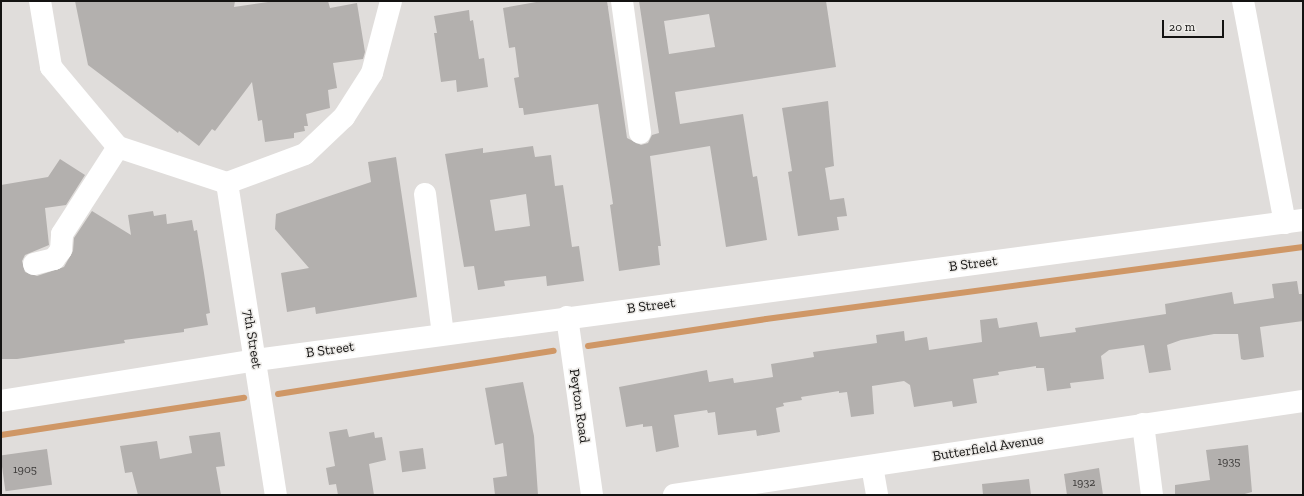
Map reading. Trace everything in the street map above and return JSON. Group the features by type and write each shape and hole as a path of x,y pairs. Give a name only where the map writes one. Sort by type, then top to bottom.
{"street":[{"path":"40,1 51,67 118,147 228,183 305,154 344,117 372,73 391,1"},
{"path":"622,1 640,133"},
{"path":"1243,1 1294,222"},
{"path":"34,264 54,259 62,250 62,234 118,147"},
{"name":"7th Street","path":"228,183 276,495"},
{"path":"425,194 443,334"},
{"name":"B Street","path":"1,401 256,360 443,334 1294,222"},
{"name":"Peyton Road","path":"567,317 592,495"},
{"name":"Butterfield Avenue","path":"674,495 1303,401"},
{"path":"1143,424 1152,495"},
{"path":"872,466 877,495"}],"building":[{"path":"75,1 235,1 234,7 275,1 328,1 330,8 357,3 365,52 363,59 333,63 337,88 328,90 330,108 306,114 308,126 304,126 305,131 294,133 294,138 265,142 262,120 258,121 252,82 215,131 212,129 199,146 179,131 178,133 88,65"},
{"path":"542,1 607,1 627,138 641,145 648,143 652,135 659,133 639,1 826,1 836,67 675,92 680,124 743,114 753,177 757,176 767,240 726,247 710,146 650,156 661,246 658,246 660,265 619,271 610,205 613,204 598,104 524,115 523,108 519,108 514,78 519,77 515,47 509,48 503,8","holes":["709,14 715,47 669,54 664,21"]},
{"path":"469,10 470,21 473,20 479,59 484,58 488,87 457,92 456,80 441,82 434,33 437,33 434,16"},
{"path":"828,101 834,166 825,168 830,200 844,198 847,216 837,217 839,230 798,236 788,172 792,171 782,108"},
{"path":"533,146 535,157 551,155 555,186 563,185 572,247 579,246 584,281 547,286 546,276 504,281 505,286 478,290 474,266 464,267 445,154 483,148 483,153","holes":["526,194 530,226 495,231 490,200"]},
{"path":"396,157 417,297 316,314 315,307 287,312 281,273 309,268 275,229 276,214 371,182 368,162"},
{"path":"60,159 85,175 66,205 45,208 49,245 25,255 22,261 25,272 37,276 64,267 73,251 74,238 92,211 131,235 128,215 153,211 154,216 166,214 167,224 192,220 194,231 197,230 204,273 210,313 206,314 208,325 184,329 184,332 124,340 125,343 17,359 1,359 1,185 48,177"},
{"path":"1297,281 1299,294 1303,294 1303,321 1260,327 1264,357 1244,360 1241,359 1238,334 1214,334 1181,340 1167,345 1171,370 1149,373 1144,345 1109,350 1101,356 1104,379 1070,383 1071,388 1047,391 1044,368 1036,368 1036,366 998,372 999,375 973,379 977,403 953,407 952,401 914,407 910,385 904,381 872,386 874,414 851,417 847,392 839,393 839,391 801,397 802,400 783,403 784,406 776,408 780,432 757,436 756,430 718,435 715,412 708,413 707,410 674,415 679,447 656,452 652,426 643,427 643,424 626,427 619,387 707,370 709,382 733,378 734,383 773,377 771,364 814,357 813,352 877,343 876,335 904,331 905,341 927,337 929,350 982,342 980,320 997,318 999,328 1037,322 1040,337 1076,332 1075,328 1166,314 1165,304 1232,292 1234,304 1274,298 1272,284"},
{"path":"523,382 534,436 538,495 495,495 493,478 507,476 503,443 495,445 485,388"},
{"path":"347,429 349,437 374,432 375,438 382,437 386,460 369,464 374,495 338,495 336,484 329,485 326,468 335,466 329,432"},
{"path":"220,432 225,466 216,467 221,495 138,495 132,472 125,473 120,446 157,441 160,459 192,453 189,436"},
{"path":"1248,445 1252,492 1241,495 1175,495 1175,485 1210,480 1206,450"},
{"path":"423,448 426,469 402,472 399,451"},
{"path":"47,449 52,485 5,491 1,455"},
{"path":"1099,468 1103,495 1067,495 1064,474"},
{"path":"1029,479 1031,495 983,495 982,484"}],"waterway":[{"path":"588,346 766,319 1303,247"},
{"path":"278,394 554,351"},
{"path":"1,435 244,398"}]}
